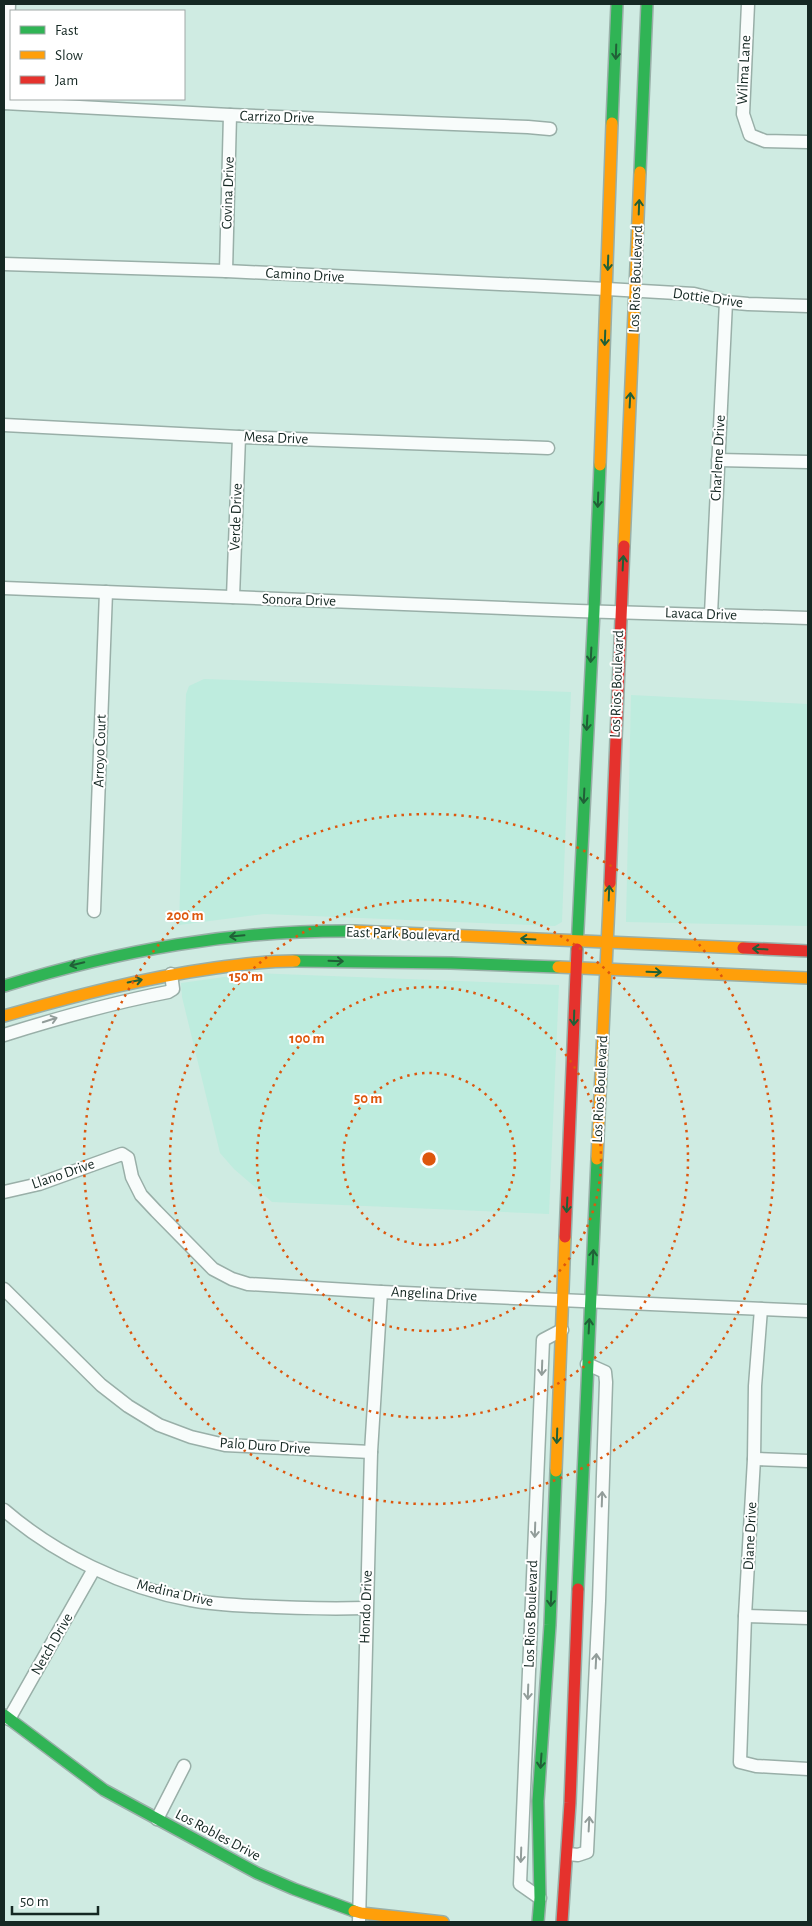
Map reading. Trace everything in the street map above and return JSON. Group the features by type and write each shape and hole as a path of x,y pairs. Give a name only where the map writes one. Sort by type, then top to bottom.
{"main road":[{"name":"Los Rios Boulevard","path":"538,1922 540,1898 538,1801 550,1625 563,1300 605,971 607,942 594,612 617,4"},
{"name":"Los Rios Boulevard","path":"562,1922 568,1854 580,1592 590,1301 581,1153 576,969 577,941 600,748 620,612 636,291 647,4"},
{"name":"East Park Boulevard","path":"4,1016 96,990 171,974 232,965 286,946 405,933 808,951"},
{"name":"East Park Boulevard","path":"4,986 65,967 118,954 224,937 286,946 451,963 605,971 808,978"},
{"name":"Los Robles Drive","path":"6,1717 59,1754 104,1790 257,1873 360,1918 443,1922"}],"street":[{"path":"4,103 9,4"},
{"name":"Wilma Lane","path":"748,4 742,114 750,135 765,141 808,142"},
{"name":"Carrizo Drive","path":"4,103 230,115 528,126 550,129"},
{"name":"Covina Drive","path":"226,271 230,115"},
{"name":"Camino Drive","path":"4,264 226,271 607,289"},
{"name":"Dottie Drive","path":"607,289 694,294 726,302 808,306"},
{"name":"Charlene Drive","path":"711,614 726,302"},
{"name":"Mesa Drive","path":"4,425 239,437 548,448"},
{"name":"Verde Drive","path":"233,597 239,437"},
{"path":"718,460 808,462"},
{"name":"Sonora Drive","path":"4,588 594,612"},
{"name":"Arroyo Court","path":"94,911 106,592"},
{"name":"Lavaca Drive","path":"594,612 808,618"},
{"path":"4,1035 66,1015 122,1000 168,992 173,989 171,974"},
{"name":"Angelina Drive","path":"122,1154 128,1158 132,1177 141,1195 213,1270 248,1284 382,1292 808,1311"},
{"name":"Llano Drive","path":"4,1192 39,1184 122,1154"},
{"name":"Palo Duro Drive","path":"4,1288 101,1385 128,1406 159,1425 191,1437 224,1445 371,1452"},
{"name":"Hondo Drive","path":"360,1918 371,1452 382,1292"},
{"name":"Diane Drive","path":"761,1309 755,1386 754,1459 745,1616 740,1762 756,1766 808,1769"},
{"name":"Los Rios Boulevard","path":"540,1898 520,1884 543,1340 562,1330"},
{"path":"568,1854 578,1855 587,1852 600,1581 606,1382 605,1372 587,1364"},
{"path":"754,1459 808,1461"},
{"name":"Medina Drive","path":"4,1510 18,1522 94,1569 149,1590 217,1604 313,1609 366,1608"},
{"name":"Netch Drive","path":"6,1717 94,1569"},
{"path":"745,1616 808,1618"},
{"path":"157,1819 184,1766"}],"shaded area":[{"path":"204,679 571,692 562,922 555,926 264,914 179,925 186,694 189,686"},
{"path":"631,695 808,704 808,926 626,922"},
{"path":"253,973 559,985 549,1214 272,1202 234,1169 220,1153 182,997 181,983"}],"traffic: fast":[{"path":"612,123 617,4"},
{"path":"640,172 647,4"},
{"path":"577,949 600,465"},
{"path":"4,986 91,962 221,938 265,934 354,931"},
{"path":"295,961 451,963 558,967"},
{"path":"578,1589 597,1159"},
{"path":"538,1922 540,1898 538,1801 550,1625 556,1471"},
{"path":"4,1715 104,1790 257,1873 354,1911"}],"traffic: slow":[{"path":"600,465 612,123"},
{"path":"624,546 640,172"},
{"path":"597,1159 610,883"},
{"path":"354,931 743,948"},
{"path":"4,1016 135,982 245,964 295,961"},
{"path":"558,967 808,978"},
{"path":"556,1471 565,1237"},
{"path":"354,1911 443,1922"}],"traffic: jam":[{"path":"610,883 624,546"},
{"path":"743,948 808,951"},
{"path":"565,1237 577,949"},
{"path":"562,1922 570,1803 578,1589"}]}
